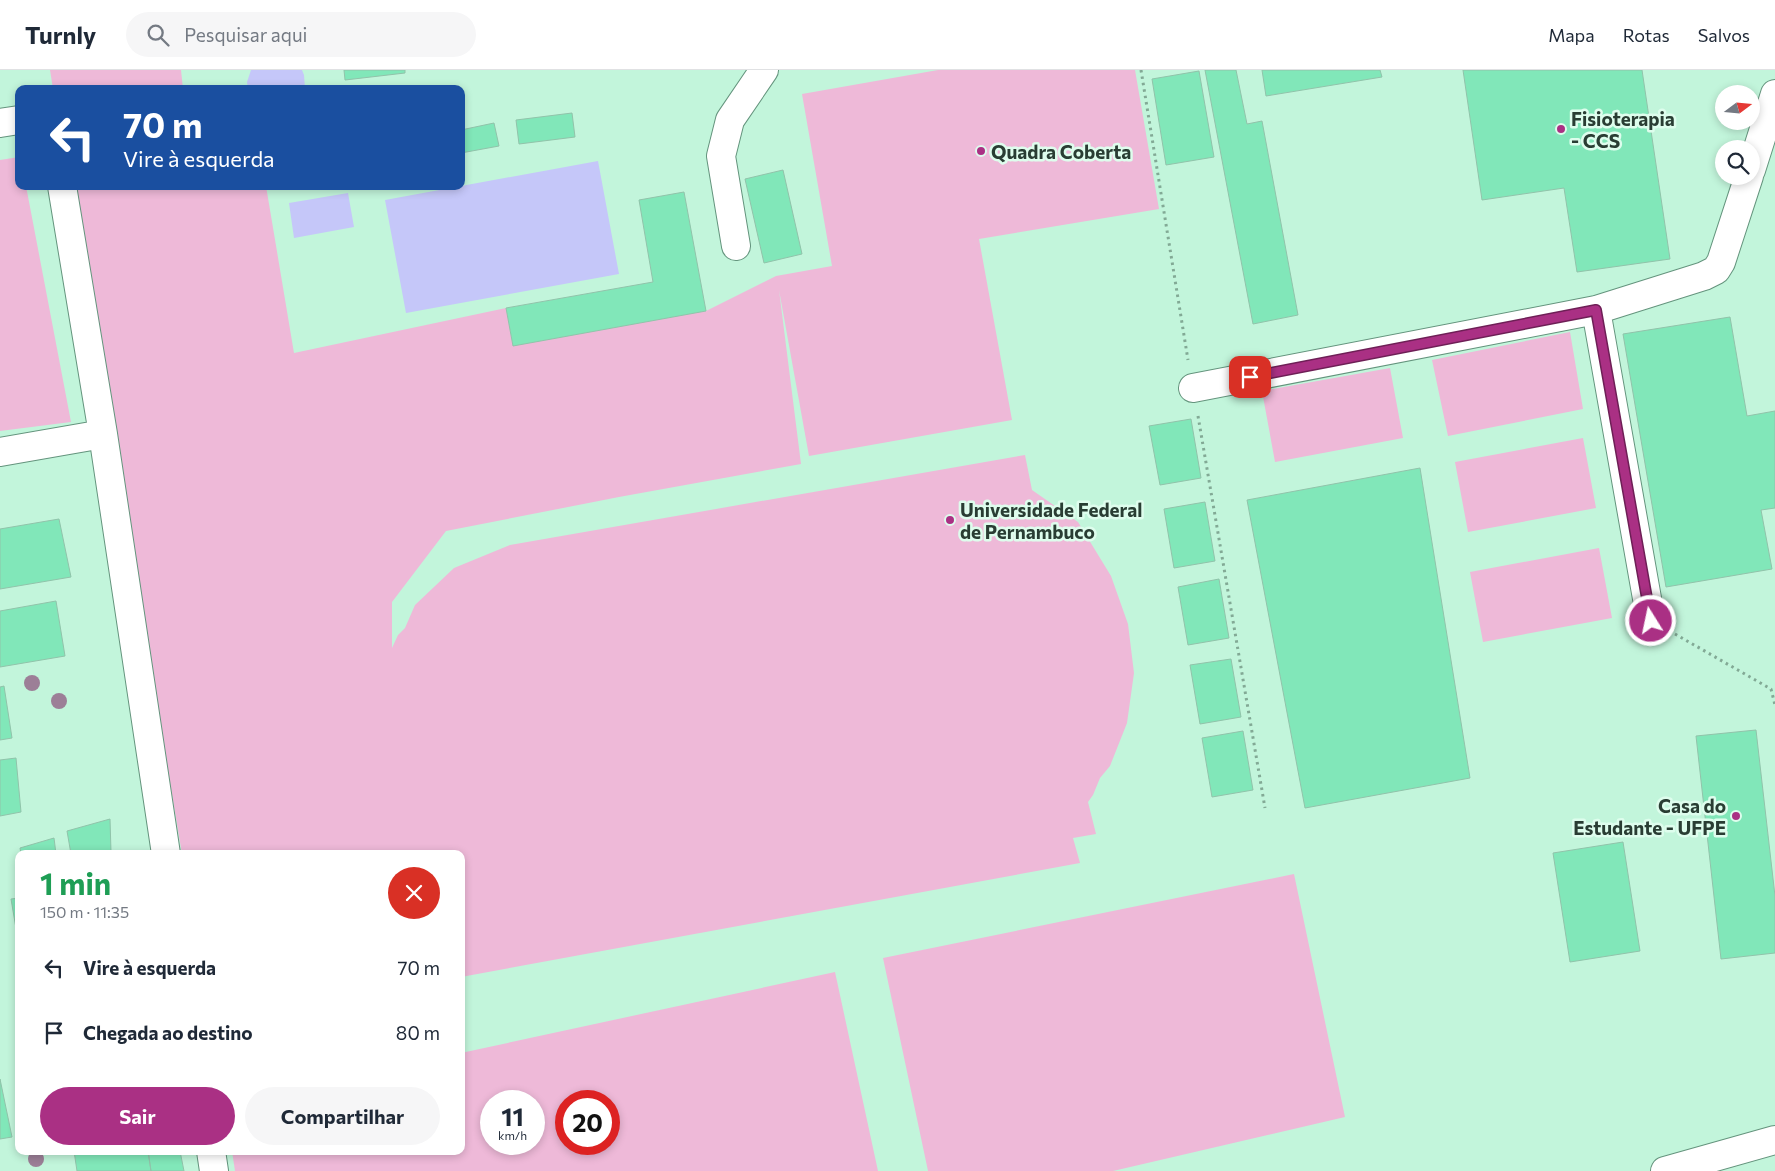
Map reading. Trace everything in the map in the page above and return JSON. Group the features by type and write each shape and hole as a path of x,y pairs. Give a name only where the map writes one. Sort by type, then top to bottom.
{"main road":[{"path":"736,246 721,156 730,120 764,70"},
{"path":"1760,142 1775,94"},
{"path":"0,123 15,121"},
{"path":"1193,388 1596,310 1704,276 1716,270 1725,252 1746,185"},
{"path":"63,190 103,434 165,850"},
{"path":"1596,310 1651,621"},
{"path":"0,452 103,434"},
{"path":"1665,1171 1775,1140"},
{"path":"212,1155 214,1171"}],"path":[{"path":"1141,70 1265,808"},
{"path":"1651,621 1773,689 1775,705"}],"shaded area":[{"path":"50,70 181,70 183,85 52,85"},
{"path":"938,70 1135,70 1159,209 979,239 1012,420 809,456 779,290 801,464 446,531 392,602 392,648 398,635 405,628 415,605 454,568 510,545 1025,455 1032,490 1078,522 1111,576 1128,624 1134,673 1127,723 1110,766 1100,778 1088,802 1096,834 1073,838 1080,863 465,976 465,850 181,850 71,190 267,190 294,353 506,308 513,346 706,311 776,276 832,266 802,94"},
{"path":"15,158 15,190 27,190 71,422 0,431 0,160"},
{"path":"1570,332 1583,409 1448,436 1432,360"},
{"path":"1390,368 1403,438 1275,462 1262,391"},
{"path":"1583,438 1596,508 1468,532 1455,462"},
{"path":"1599,548 1612,618 1483,642 1470,572"},
{"path":"1294,874 1345,1117 1113,1171 928,1171 883,958"},
{"path":"835,972 878,1171 235,1171 233,1155 465,1155 465,1052"}],"water":[{"path":"251,70 302,70 305,85 247,85"},
{"path":"598,161 619,274 406,313 385,200 440,190 465,190 465,185"},
{"path":"348,193 354,227 294,238 289,203"}],"building":[{"path":"344,70 405,70 405,73 345,80"},
{"path":"1205,70 1236,70 1247,124 1262,121 1298,315 1253,324"},
{"path":"1262,70 1380,70 1382,77 1266,96"},
{"name":"Fisioterapia - CCS","path":"1463,70 1642,70 1670,259 1577,272 1564,188 1482,200"},
{"path":"1199,71 1214,157 1166,165 1152,79"},
{"path":"572,113 575,137 519,144 516,120"},
{"path":"494,123 499,146 465,152 465,129"},
{"path":"783,170 802,254 764,263 745,179"},
{"path":"684,192 706,311 513,346 506,308 653,282 639,200"},
{"path":"1730,317 1747,416 1775,411 1775,508 1761,510 1772,569 1666,587 1623,334"},
{"path":"1191,419 1201,478 1160,485 1149,426"},
{"path":"1420,468 1470,778 1305,808 1247,500"},
{"path":"1205,502 1215,561 1174,568 1164,509"},
{"path":"59,519 71,577 0,589 0,529"},
{"path":"1219,579 1229,638 1188,645 1178,587"},
{"path":"56,601 65,656 0,667 0,611"},
{"path":"1231,659 1241,717 1200,724 1190,665"},
{"path":"4,686 12,738 0,740 0,687"},
{"name":"Casa do Estudante - UFPE","path":"1756,730 1775,896 1775,953 1721,959 1696,736"},
{"path":"1243,731 1253,790 1212,797 1202,738"},
{"path":"16,758 21,812 0,816 0,760"},
{"path":"110,819 111,850 70,850 67,831"},
{"path":"54,838 56,850 20,850 20,848"},
{"path":"1623,842 1640,951 1570,962 1553,853"},
{"path":"15,898 15,922 11,899"},
{"path":"0,1079 12,1137 0,1139"},
{"path":"75,1155 149,1155 151,1171 77,1171"},
{"path":"149,1155 181,1155 184,1171 151,1171"}],"place":[{"name":"Fisioterapia - CCS","path":"1561,129"},
{"name":"Quadra Coberta","path":"981,151"},
{"name":"Universidade Federal de Pernambuco","path":"950,520"},
{"name":"Casa do Estudante - UFPE","path":"1736,816"}],"route":[{"path":"1250,377 1596,310 1651,621"}]}
